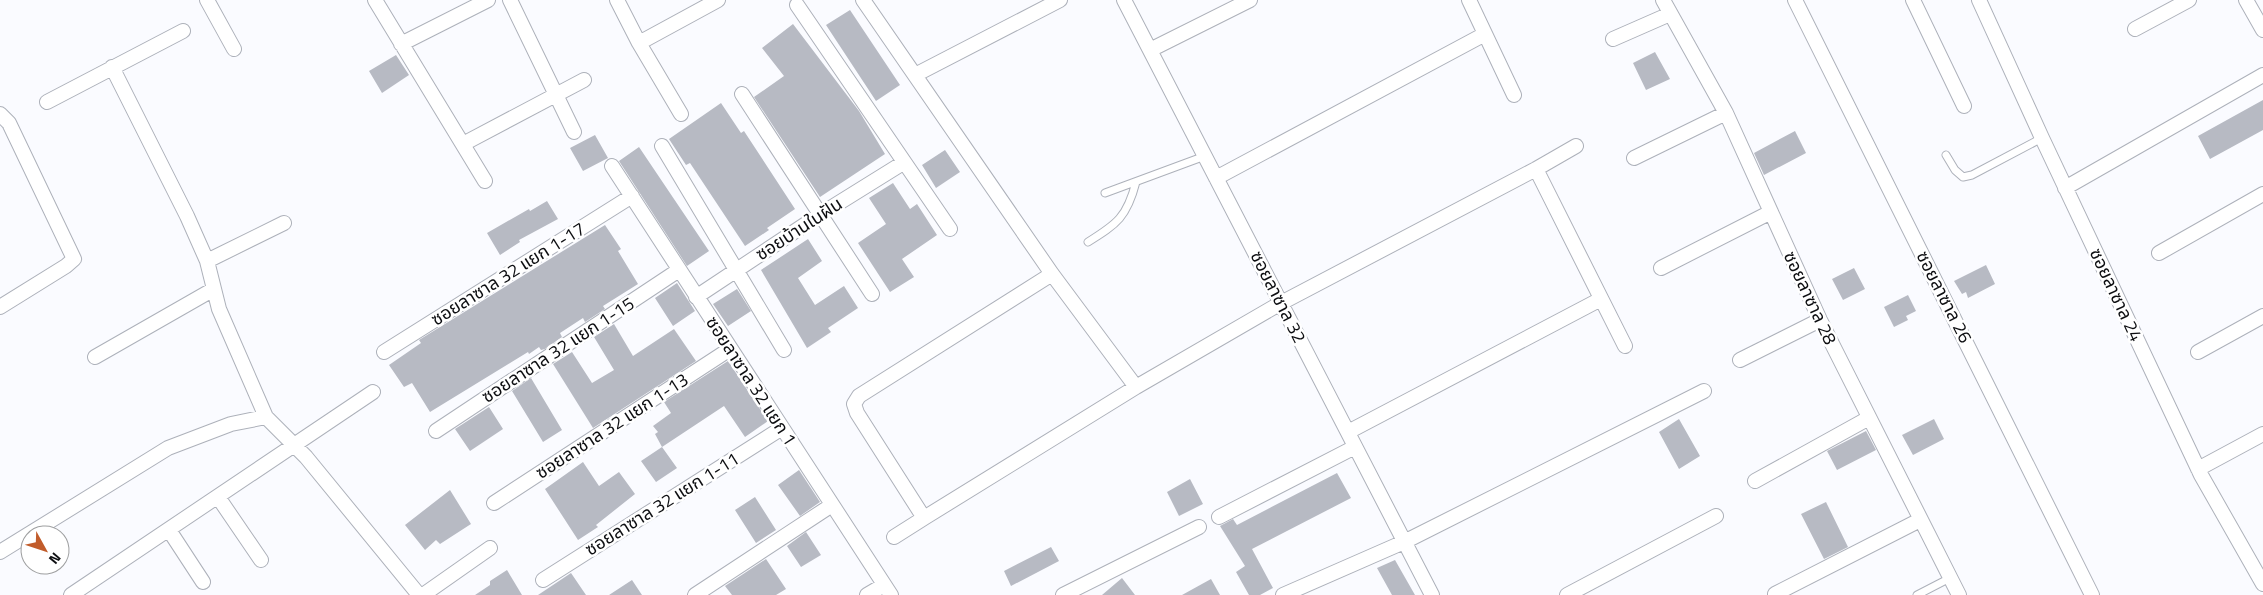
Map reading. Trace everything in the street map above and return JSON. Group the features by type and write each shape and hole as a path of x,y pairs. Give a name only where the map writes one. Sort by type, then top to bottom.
{"street":[{"path":"207,0 234,49"},
{"path":"375,0 486,181"},
{"path":"401,44 488,0"},
{"path":"510,0 574,132"},
{"path":"618,0 640,43 682,114"},
{"path":"640,43 718,0"},
{"path":"863,0 1052,274 1136,387"},
{"path":"915,75 1060,0"},
{"name":"ซอยลาซาล 32","path":"1124,0 1432,595"},
{"path":"1150,50 1250,0"},
{"path":"1469,0 1514,95"},
{"name":"ซอยลาซาล 28","path":"1663,0 1726,113 1820,320 1959,595"},
{"name":"ซอยลาซาล 26","path":"1795,0 2092,595"},
{"path":"1913,0 1964,106"},
{"name":"ซอยลาซาล 24","path":"1979,0 2198,469 2262,581"},
{"path":"2135,29 2189,0"},
{"path":"2246,0 2263,30"},
{"path":"797,5 903,163 950,229"},
{"path":"1613,39 1670,14"},
{"path":"47,102 183,31"},
{"path":"1216,178 1485,34"},
{"path":"112,67 187,216 207,261 219,309 266,417 306,457 419,595"},
{"path":"2066,188 2263,75"},
{"path":"463,144 584,80"},
{"path":"742,94 872,294"},
{"path":"1634,158 1726,113"},
{"path":"0,114 9,123 74,259 66,266 0,307"},
{"path":"662,146 735,271 784,350"},
{"path":"894,537 1136,387 1281,303 1536,169 1576,146"},
{"name":"ซอยบ้านในฝัน","path":"696,296 903,163"},
{"name":"ซอยลาซาล 32 แยก 1","path":"612,166 888,590"},
{"path":"1536,169 1625,346"},
{"path":"2159,253 2263,194"},
{"name":"ซอยลาซาล 32 แยก 1-17","path":"384,352 632,196"},
{"path":"1662,268 1771,212"},
{"path":"207,261 284,223"},
{"name":"ซอยลาซาล 32 แยก 1-15","path":"436,431 679,270"},
{"path":"924,518 857,413 854,404 859,396 1052,274"},
{"path":"96,357 214,290"},
{"path":"1348,432 1601,300"},
{"path":"2198,352 2263,316"},
{"path":"1740,360 1820,320"},
{"name":"ซอยลาซาล 32 แยก 1-13","path":"494,503 730,349"},
{"path":"1283,595 1404,542 1704,391"},
{"path":"75,594 373,392"},
{"path":"0,552 168,448 224,426 266,417"},
{"path":"1755,481 1869,418"},
{"name":"ซอยลาซาล 32 แยก 1-11","path":"543,580 782,428"},
{"path":"2198,469 2263,434"},
{"path":"1219,517 1355,447"},
{"path":"218,497 262,560"},
{"path":"695,595 832,505"},
{"path":"1567,595 1716,516"},
{"path":"1775,594 1920,520"},
{"path":"1064,595 1200,527"},
{"path":"169,530 203,582"},
{"path":"423,595 490,548"},
{"path":"867,595 888,590"}],"lane":[{"path":"1946,155 1955,170 1963,177 1972,175 2042,138"},
{"path":"1105,193 1205,156"},
{"path":"1088,242 1114,225 1126,211 1136,182"},
{"path":"1916,595 1950,578"}],"building":[{"path":"850,10 900,85 876,101 826,25"},
{"path":"793,24 859,111 885,154 820,197 754,97 784,76 762,48"},
{"path":"1655,52 1670,79 1646,90 1633,63"},
{"path":"396,55 409,75 382,93 369,71"},
{"path":"2263,100 2263,130 2210,159 2198,136"},
{"path":"721,103 741,133 744,131 795,209 745,246 690,163 686,165 669,139"},
{"path":"1795,131 1806,153 1764,175 1754,153"},
{"path":"595,135 608,158 583,171 570,148"},
{"path":"639,147 709,251 687,266 619,161"},
{"path":"945,150 960,172 936,188 922,165"},
{"path":"893,183 910,209 917,204 937,235 902,259 914,277 890,292 858,243 886,224 869,198"},
{"path":"547,201 558,219 519,240 520,242 500,255 487,233"},
{"path":"605,225 621,249 618,251 638,284 603,306 605,309 585,322 583,318 560,333 562,337 545,349 541,350 539,347 529,354 528,352 430,412 412,383 404,387 389,365 421,343 419,340"},
{"path":"808,239 822,261 798,278 815,305 844,286 858,308 828,328 831,332 807,348 761,270"},
{"path":"1986,265 1995,284 1968,298 1966,292 1962,294 1954,281"},
{"path":"1854,268 1865,289 1843,300 1832,279"},
{"path":"677,283 695,311 673,326 655,298"},
{"path":"737,289 751,311 728,326 713,304"},
{"path":"1908,295 1916,311 1906,316 1908,320 1894,327 1884,307"},
{"path":"614,324 633,356 674,329 696,361 593,428 553,364 572,352 592,383 614,370 594,337"},
{"path":"728,361 768,421 745,437 724,406 662,447 655,434 658,432 653,426 671,413 664,402"},
{"path":"531,378 562,430 543,442 512,391"},
{"path":"489,407 503,429 470,451 455,429"},
{"path":"1679,419 1700,456 1679,469 1659,432"},
{"path":"1934,419 1944,439 1913,455 1902,435"},
{"path":"1866,431 1876,450 1837,470 1827,451"},
{"path":"662,447 677,468 656,482 641,461"},
{"path":"583,462 599,486 619,472 635,494 596,525 598,527 578,540 545,489"},
{"path":"799,470 820,502 800,516 778,485"},
{"path":"1337,473 1351,498 1252,549 1273,588 1260,595 1249,595 1236,572 1245,566 1220,526 1233,519 1237,525"},
{"path":"1190,479 1203,504 1179,516 1167,492"},
{"path":"450,490 471,524 440,544 436,540 425,550 405,525"},
{"path":"755,497 776,530 756,543 735,510"},
{"path":"1826,502 1848,547 1824,559 1801,514"},
{"path":"806,532 821,555 801,567 787,546"},
{"path":"1051,547 1059,561 1011,586 1004,571"},
{"path":"766,559 786,589 776,595 732,595 725,586"},
{"path":"1395,560 1415,595 1392,595 1377,568"},
{"path":"507,570 522,595 475,595 490,585 490,581"},
{"path":"571,573 586,595 538,595"},
{"path":"1122,578 1135,595 1102,595"},
{"path":"1211,579 1220,595 1182,595"},
{"path":"632,580 642,595 609,595"}]}
